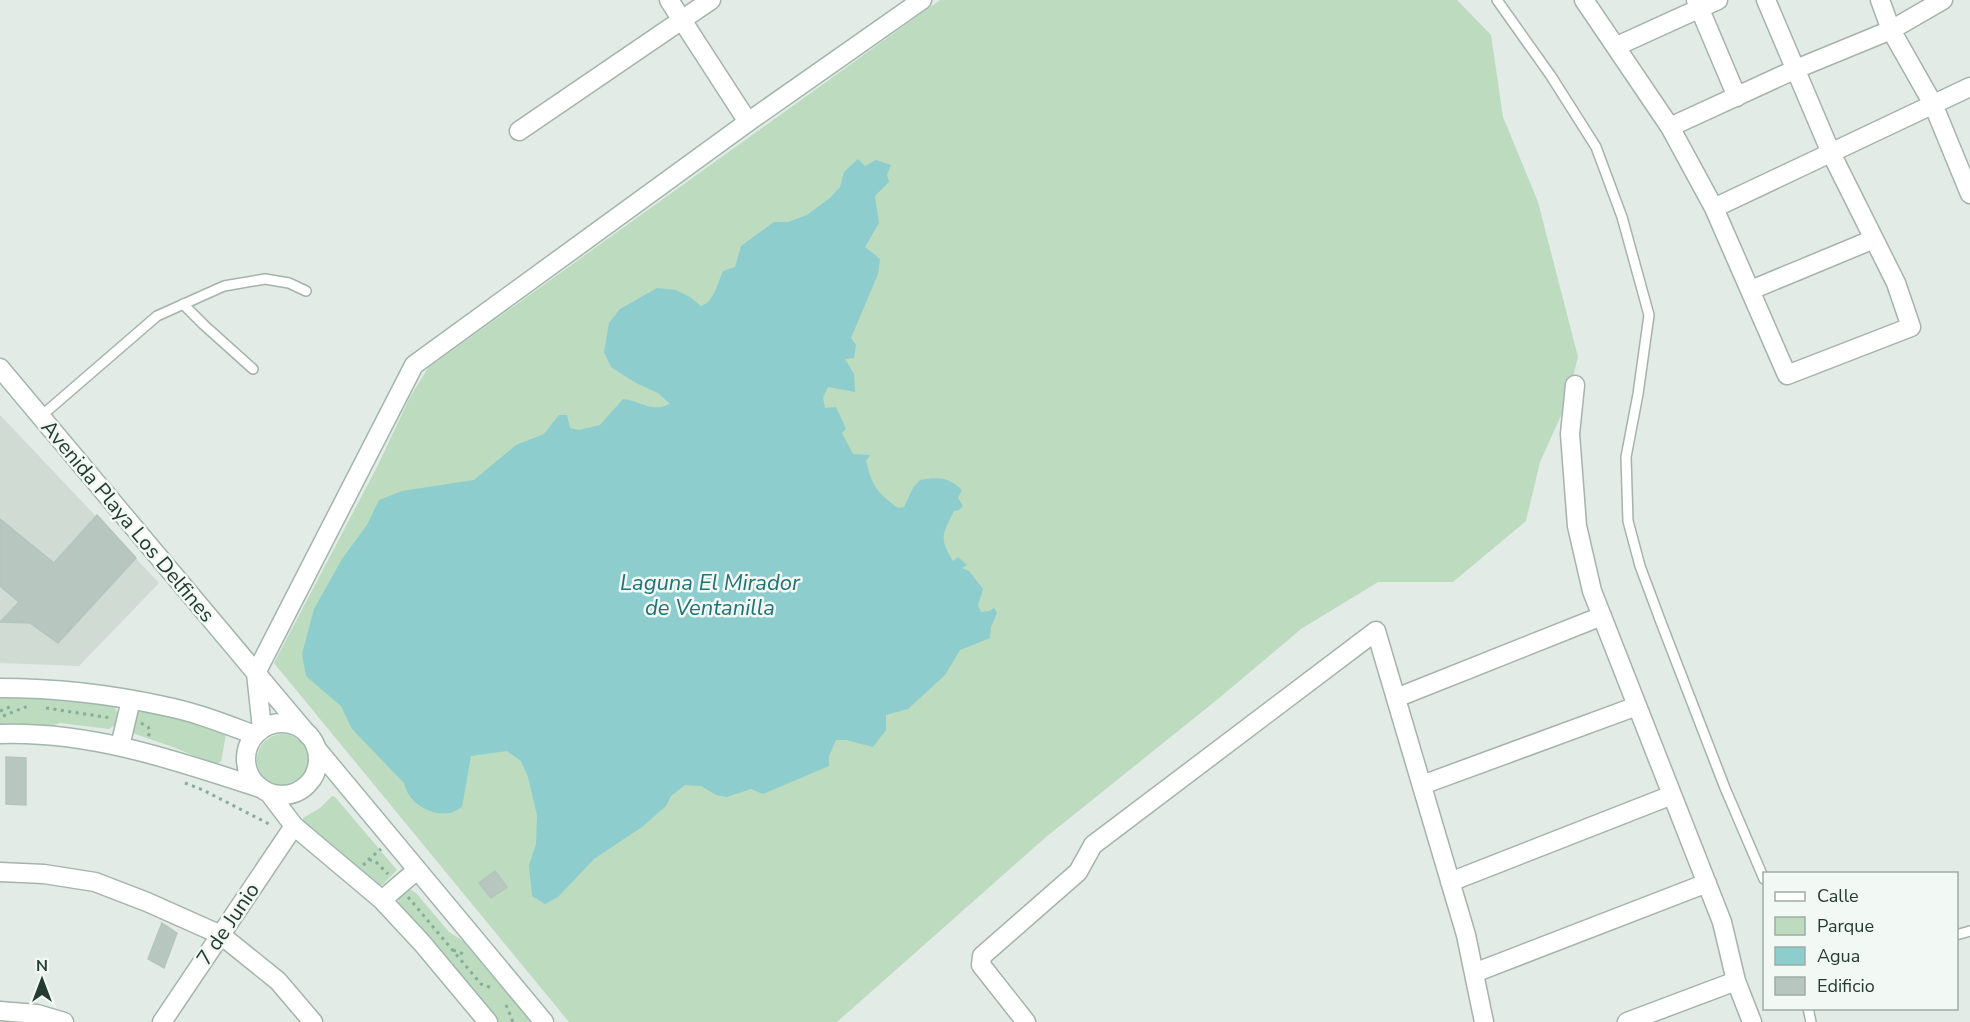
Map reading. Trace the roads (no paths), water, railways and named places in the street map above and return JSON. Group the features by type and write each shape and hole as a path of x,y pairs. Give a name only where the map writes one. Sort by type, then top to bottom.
{"street":[{"path":"669,0 748,122"},
{"path":"519,131 711,0"},
{"path":"259,732 256,673 414,365 748,122 922,0"},
{"path":"1584,0 1670,127 1714,208 1787,375 1911,327 1896,283 1832,153 1767,0"},
{"path":"1617,46 1698,4 1718,0"},
{"path":"1880,0 1891,30 1933,104 1970,194"},
{"path":"1670,127 1796,69 1891,30 1943,0"},
{"path":"1698,4 1737,97"},
{"path":"1714,208 1970,87"},
{"path":"1751,290 1874,239"},
{"name":"Avenida Playa Los Delfines","path":"0,368 544,1022"},
{"path":"1575,385 1570,434 1577,526 1592,591 1722,922 1736,981 1752,1022"},
{"path":"1396,698 1602,616"},
{"path":"1026,1022 981,965 982,956 1078,872 1093,846 1376,631 1466,935 1484,1022"},
{"path":"0,688 62,690 131,700 164,706 259,732"},
{"path":"120,746 131,700"},
{"path":"1422,785 1637,706"},
{"path":"0,734 73,738 120,746 180,762 265,790 280,795 292,794 302,789 311,780 318,759 312,742 292,725 282,723 259,732 249,746 246,757 247,769 252,779 265,790 294,826 382,900 422,943 488,1022"},
{"path":"1450,882 1672,795"},
{"name":"7 de Junio","path":"162,1022 294,826"},
{"path":"382,900 417,870"},
{"path":"0,872 44,874 95,882 221,935 278,981 312,1022"},
{"path":"1474,973 1707,883"},
{"path":"1627,1022 1736,981"},
{"path":"0,1011 37,1014 64,1022"}],"lane":[{"path":"1497,0 1551,76 1596,147 1622,216 1649,315 1626,457 1628,520 1640,566 1662,625 1725,788 1763,877"},
{"path":"40,417 157,316 224,286 265,279 289,283 306,291"},
{"path":"183,304 253,369"}],"water":[{"name":"Laguna El Mirador de Ventanilla","path":"858,159 865,166 876,160 891,165 887,175 889,182 875,196 879,223 865,247 880,259 878,274 851,338 856,345 854,358 845,359 854,374 855,392 828,387 823,398 825,408 836,407 846,429 842,433 853,454 870,455 866,461 873,483 880,493 898,508 904,507 913,488 920,480 943,479 962,490 958,498 963,506 954,511 945,531 944,541 953,561 958,557 967,565 962,568 969,571 983,589 978,605 981,612 994,608 997,613 991,627 990,638 960,650 945,675 908,709 886,715 886,730 873,747 846,740 836,740 829,756 829,766 763,794 751,789 727,797 716,795 701,786 685,785 671,796 666,806 642,827 594,859 558,897 545,904 532,896 529,865 536,844 537,815 528,777 521,761 507,751 471,756 462,807 452,812 441,813 420,806 410,796 404,783 352,729 341,706 306,676 302,654 314,609 342,559 367,525 379,500 402,491 474,480 516,445 544,434 559,415 567,415 570,428 579,430 600,425 623,399 651,407 670,404 658,393 636,383 611,367 604,352 609,323 620,309 657,288 676,290 701,306 705,304 715,291 723,271 735,267 741,246 774,222 788,222 807,215 830,198 840,187 844,172"}]}
